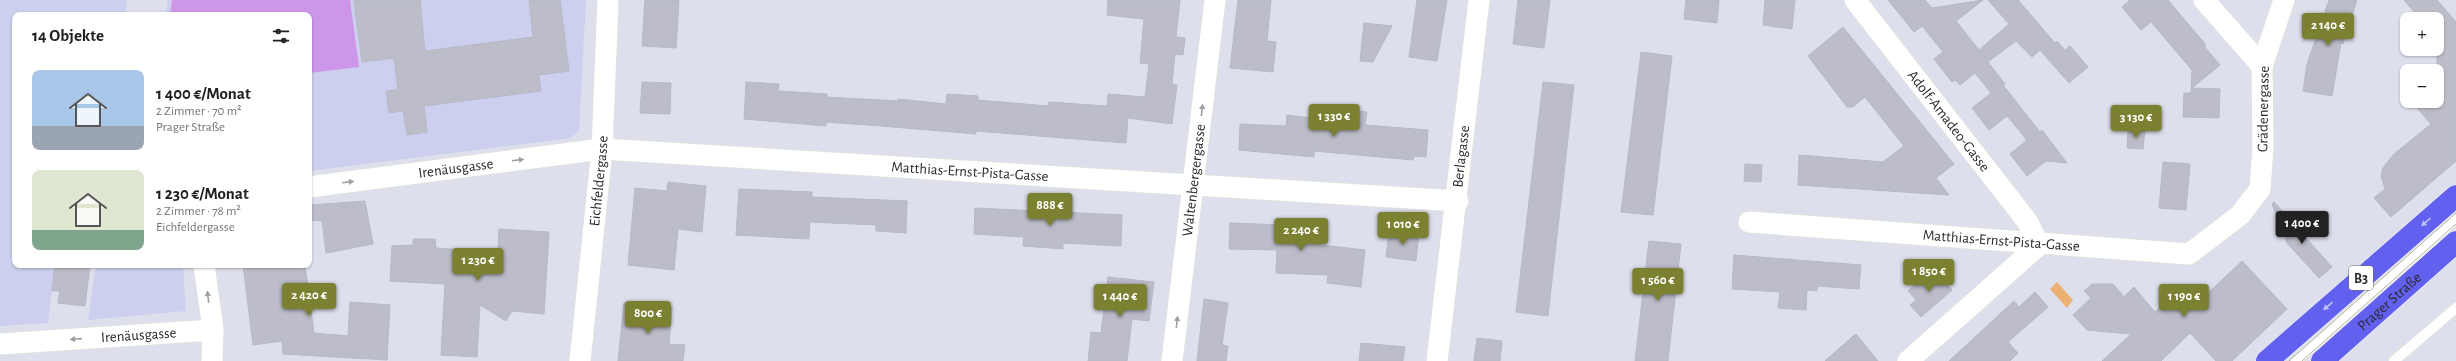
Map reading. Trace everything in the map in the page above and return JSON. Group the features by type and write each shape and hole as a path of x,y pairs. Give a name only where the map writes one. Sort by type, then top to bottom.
{"main road":[{"name":"B3","path":"2267,361 2456,196"},
{"name":"Prager Straße","path":"2322,361 2456,242"}],"street":[{"name":"Eichfeldergasse","path":"580,361 602,149 608,0"},
{"name":"Waltenbergergasse","path":"1172,361 1215,0"},
{"name":"Berlagasse","path":"1438,361 1458,201 1479,0"},
{"name":"Adolf-Amadeo-Gasse","path":"1855,0 2027,222 2039,245"},
{"path":"2204,0 2262,66"},
{"name":"Grädenergasse","path":"2240,215 2260,189 2263,148 2262,66 2284,0"},
{"name":"Matthias-Ernst-Pista-Gasse","path":"602,149 1194,183 1458,201"},
{"name":"Irenäusgasse","path":"312,187 602,149"},
{"name":"Matthias-Ernst-Pista-Gasse","path":"1749,222 2039,245 2189,254 2240,215"},
{"path":"1908,361 2039,245"},
{"path":"204,268 213,330 212,361"},
{"name":"Irenäusgasse","path":"0,344 213,330"}],"lane":[{"path":"2296,361 2456,219"},
{"path":"2394,361 2456,308"}],"shaded area":[{"path":"0,0 127,0 125,12 12,12 12,268 55,268 48,323 0,326"},
{"path":"168,0 586,0 579,131 571,138 312,171 312,12 166,12"},
{"path":"172,0 350,0 359,67 312,73 312,12 170,12"},
{"path":"96,268 183,268 186,311 88,320"},
{"path":"2057,282 2073,300 2067,308 2050,289"}],"building":[{"path":"354,0 420,0 425,51 533,37 529,0 560,0 569,71 539,75 541,91 424,106 427,132 407,135 403,111 389,113 386,91 398,90 394,58 362,62"},
{"path":"645,0 679,0 676,48 642,46"},
{"path":"1108,0 1180,0 1176,37 1185,38 1183,55 1175,54 1172,84 1177,85 1172,124 1128,118 1126,143 976,131 976,134 826,122 826,126 744,119 746,82 779,84 778,91 827,94 827,97 898,101 898,99 946,104 947,94 978,96 978,100 1048,106 1049,102 1107,106 1108,94 1145,97 1149,64 1140,63 1144,19 1107,15"},
{"path":"1238,0 1271,0 1267,41 1276,42 1273,72 1230,68"},
{"path":"1417,0 1447,0 1437,61 1409,57"},
{"path":"1518,0 1550,0 1544,48 1513,44"},
{"path":"1686,0 1719,0 1717,23 1684,19"},
{"path":"1765,0 1795,0 1792,29 1763,25"},
{"path":"1888,0 1925,0 1932,8 1983,0 1956,21 1979,50 2009,24 1988,0 2018,0 2055,43 2057,41 2065,50 2070,46 2088,67 2069,83 2040,50 2032,57 2016,41 1988,62 2005,84 2003,85 2040,132 2042,130 2067,163 2046,161 2027,176 2010,154 2027,140 2007,116 1989,130 1972,108 1991,93 1975,73 1960,85 1955,80 1952,82 1934,59 1943,52 1922,26 1914,32"},
{"path":"2130,0 2168,0 2206,45 2204,46 2220,65 2192,88 2220,89 2219,118 2183,117 2184,93 2191,93 2192,70 2151,22 2141,30 2122,7"},
{"path":"2329,0 2357,0 2343,44 2341,43 2332,96 2303,91 2307,64"},
{"path":"2404,0 2437,0 2456,22 2456,161 2391,217 2374,198 2385,189 2381,176 2383,168 2393,155 2431,124 2417,108 2444,108 2444,64 2437,64 2437,56 2444,56 2444,12 2414,12"},
{"path":"1364,23 1392,26 1373,62 1360,61"},
{"path":"1843,27 1954,164 1936,178 1949,195 1798,185 1799,155 1883,162 1904,146 1865,97 1853,107 1847,107 1808,56"},
{"path":"1641,52 1672,56 1653,215 1621,212"},
{"path":"642,82 671,83 670,114 640,113"},
{"path":"1543,82 1574,85 1548,316 1516,312"},
{"path":"1345,110 1367,112 1365,125 1428,130 1426,157 1414,156 1413,160 1314,151 1314,157 1239,150 1240,124 1286,126 1287,115 1344,122"},
{"path":"2128,130 2145,131 2143,149 2127,148"},
{"path":"2163,162 2190,164 2186,210 2159,208"},
{"path":"1745,164 1762,165 1761,182 1744,181"},
{"path":"668,182 706,186 702,232 678,229 674,270 628,265 635,188 667,191"},
{"path":"739,189 812,192 812,197 907,201 906,233 876,231 876,225 810,222 809,239 736,235"},
{"path":"365,201 373,244 326,253 322,221 312,220 312,205"},
{"path":"2274,202 2332,267 2319,278 2287,243 2272,204"},
{"path":"975,208 1122,215 1121,246 1063,243 1063,249 1023,246 1024,237 974,234"},
{"path":"1230,223 1312,226 1312,244 1365,250 1361,287 1327,283 1328,275 1276,273 1277,250 1229,249"},
{"path":"499,229 549,232 544,314 512,311 506,321 480,305 477,357 441,355 445,284 390,281 392,246 413,245 413,239 435,239 436,248 498,252"},
{"path":"1389,231 1419,234 1416,261 1386,257"},
{"path":"1649,241 1681,244 1668,361 1635,361"},
{"path":"1734,255 1861,265 1859,289 1817,286 1817,291 1807,290 1806,310 1778,308 1780,292 1732,289"},
{"path":"2242,261 2287,309 2232,361 2216,361 2190,333 2161,361 2102,361 2131,334 2087,330 2073,315 2091,298 2084,291 2092,284 2113,284 2124,297 2134,287 2155,312 2177,292 2206,295"},
{"path":"55,268 90,268 85,306 58,303 60,291 52,291"},
{"path":"243,268 305,268 314,333 348,336 350,302 390,305 387,360 283,354 282,341 253,345"},
{"path":"1933,269 1952,290 1921,317 1910,305 1916,300 1908,291"},
{"path":"1108,277 1154,282 1149,321 1132,319 1127,361 1088,361 1091,332 1101,333"},
{"path":"2035,292 2048,307 2008,342 2018,353 2010,361 1949,361 2014,301 2019,307"},
{"path":"1204,299 1228,303 1222,345 1228,346 1226,361 1197,361"},
{"path":"624,303 672,307 669,344 685,345 683,361 618,361"},
{"path":"1856,334 1878,361 1825,361 1851,338"},
{"path":"1477,338 1502,341 1500,361 1474,361"},
{"path":"1361,343 1405,347 1403,361 1359,361"}],"tram line":[{"path":"2289,361 2456,213"},
{"path":"2302,361 2456,224"}]}
